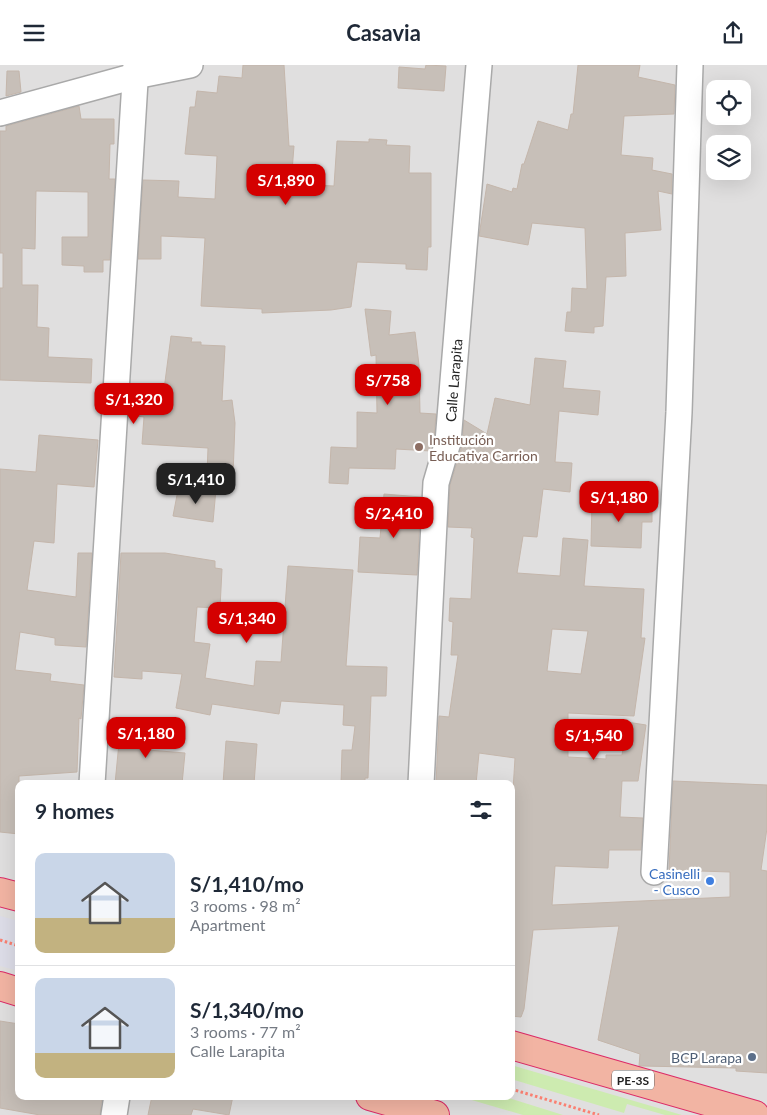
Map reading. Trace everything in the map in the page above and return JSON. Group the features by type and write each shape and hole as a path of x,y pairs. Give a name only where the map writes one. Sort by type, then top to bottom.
{"highway":[{"path":"0,892 15,896"},
{"path":"0,986 15,991"},
{"name":"PE-3S","path":"515,1046 755,1115"},
{"path":"384,1100 435,1115"}],"street":[{"path":"0,113 136,71 190,65"},
{"name":"Calle Larapita","path":"421,780 435,491 442,458 448,442 479,65"},
{"path":"654,872 679,412 690,65"},
{"path":"92,780 136,71"},
{"path":"114,1115 116,1100"}],"path":[{"path":"0,941 15,945"},
{"path":"515,1090 600,1115"}],"shaded area":[{"path":"0,65 767,65 767,1115 0,1115"},
{"path":"0,916 15,920 15,970 0,966"}],"green space":[{"path":"515,1066 682,1115 665,1115 627,1104 624,1113 515,1080"},
{"path":"472,1100 515,1100 563,1115 523,1115"}],"building":[{"path":"243,65 284,65 289,146 294,146 291,184 334,186 337,141 369,142 369,139 387,140 386,145 410,146 409,173 431,173 431,247 428,247 427,270 406,269 406,264 357,262 351,307 331,310 262,313 262,309 201,306 205,238 161,236 161,259 138,259 143,180 179,181 178,197 215,199 217,156 185,154 190,107 195,107 197,91 217,93 219,76 242,78"},
{"path":"426,65 446,66 444,91 398,88 399,67 425,69"},
{"path":"578,65 640,65 638,77 675,85 674,114 624,116 621,155 653,158 652,170 672,174 672,194 658,191 661,230 625,233 626,276 606,277 603,326 594,327 594,333 565,331 567,312 571,312 572,288 587,289 585,228 532,223 528,245 479,236 487,184 512,192 513,188 517,189 522,164 524,164 538,121 568,130 571,114 573,114"},
{"path":"7,71 19,71 21,92 6,96"},
{"path":"79,106 81,119 114,119 114,144 110,144 109,179 115,179 110,260 103,260 103,272 84,272 84,266 62,265 62,237 88,237 88,192 36,191 35,249 22,248 22,285 38,285 37,327 49,328 48,357 92,359 91,383 0,380 0,288 3,288 3,253 0,253 0,131 6,131 6,126"},
{"path":"365,309 391,311 389,335 415,332 419,365 420,413 436,414 434,439 431,451 396,449 395,469 349,468 348,484 329,483 331,447 357,448 357,412 377,413 376,355 371,356"},
{"path":"171,336 192,338 191,342 201,342 201,345 225,346 222,401 232,400 235,423 233,475 207,474 208,448 142,444 144,417 137,416 138,395 163,397"},
{"path":"535,358 566,361 563,388 600,391 598,415 559,411 555,462 572,463 570,492 543,489 537,537 523,536 517,573 560,576 563,538 588,540 584,586 644,589 641,638 645,638 634,716 568,713 568,757 606,759 606,755 622,755 627,722 646,725 638,781 622,781 620,817 643,818 641,850 609,850 608,868 555,866 552,905 730,897 730,872 669,870 673,781 767,785 767,828 761,870 767,871 767,1073 736,1071 736,1068 639,1066 640,1054 598,1040 619,926 533,930 524,1009 521,1017 515,1016 515,758 479,753 476,780 436,780 439,716 449,717 458,655 451,655 453,622 449,621 450,598 471,599 474,538 471,537 472,528 448,527 450,485 462,446 464,420 487,434 495,398 530,405","holes":["552,629 588,631 581,674 547,671"]},
{"path":"39,435 98,440 94,487 57,484 54,543 34,541 27,590 76,597 78,553 92,553 86,647 55,645 55,638 20,632 15,670 51,674 50,681 84,685 81,719 79,718 77,772 19,776 19,780 15,780 15,834 0,832 0,469 36,472"},
{"path":"197,487 216,489 213,522 173,516 178,490 196,494"},
{"path":"384,494 421,497 417,575 358,572 360,537 380,538"},
{"path":"592,500 652,502 652,522 642,522 641,548 591,546"},
{"path":"121,553 165,553 215,561 215,568 222,569 220,608 197,607 194,642 210,644 205,678 254,686 256,661 281,662 288,566 353,570 346,666 387,667 386,696 371,696 368,778 365,778 365,780 341,780 342,750 352,750 355,726 343,725 344,705 281,701 279,714 212,704 210,715 176,708 182,674 142,671 142,679 114,677"},
{"path":"121,722 154,725 148,750 185,753 182,780 115,780"},
{"path":"226,741 257,744 254,780 223,780"},
{"path":"0,1021 15,1023 15,1100 102,1100 100,1115 40,1115 0,1108"},
{"path":"151,1100 232,1100 229,1115 193,1109 191,1115 148,1115"}],"place":[{"name":"Institución Educativa Carrion","path":"419,447"},
{"name":"Casinelli - Cusco","path":"710,881"},
{"name":"BCP Larapa","path":"752,1057"}]}
